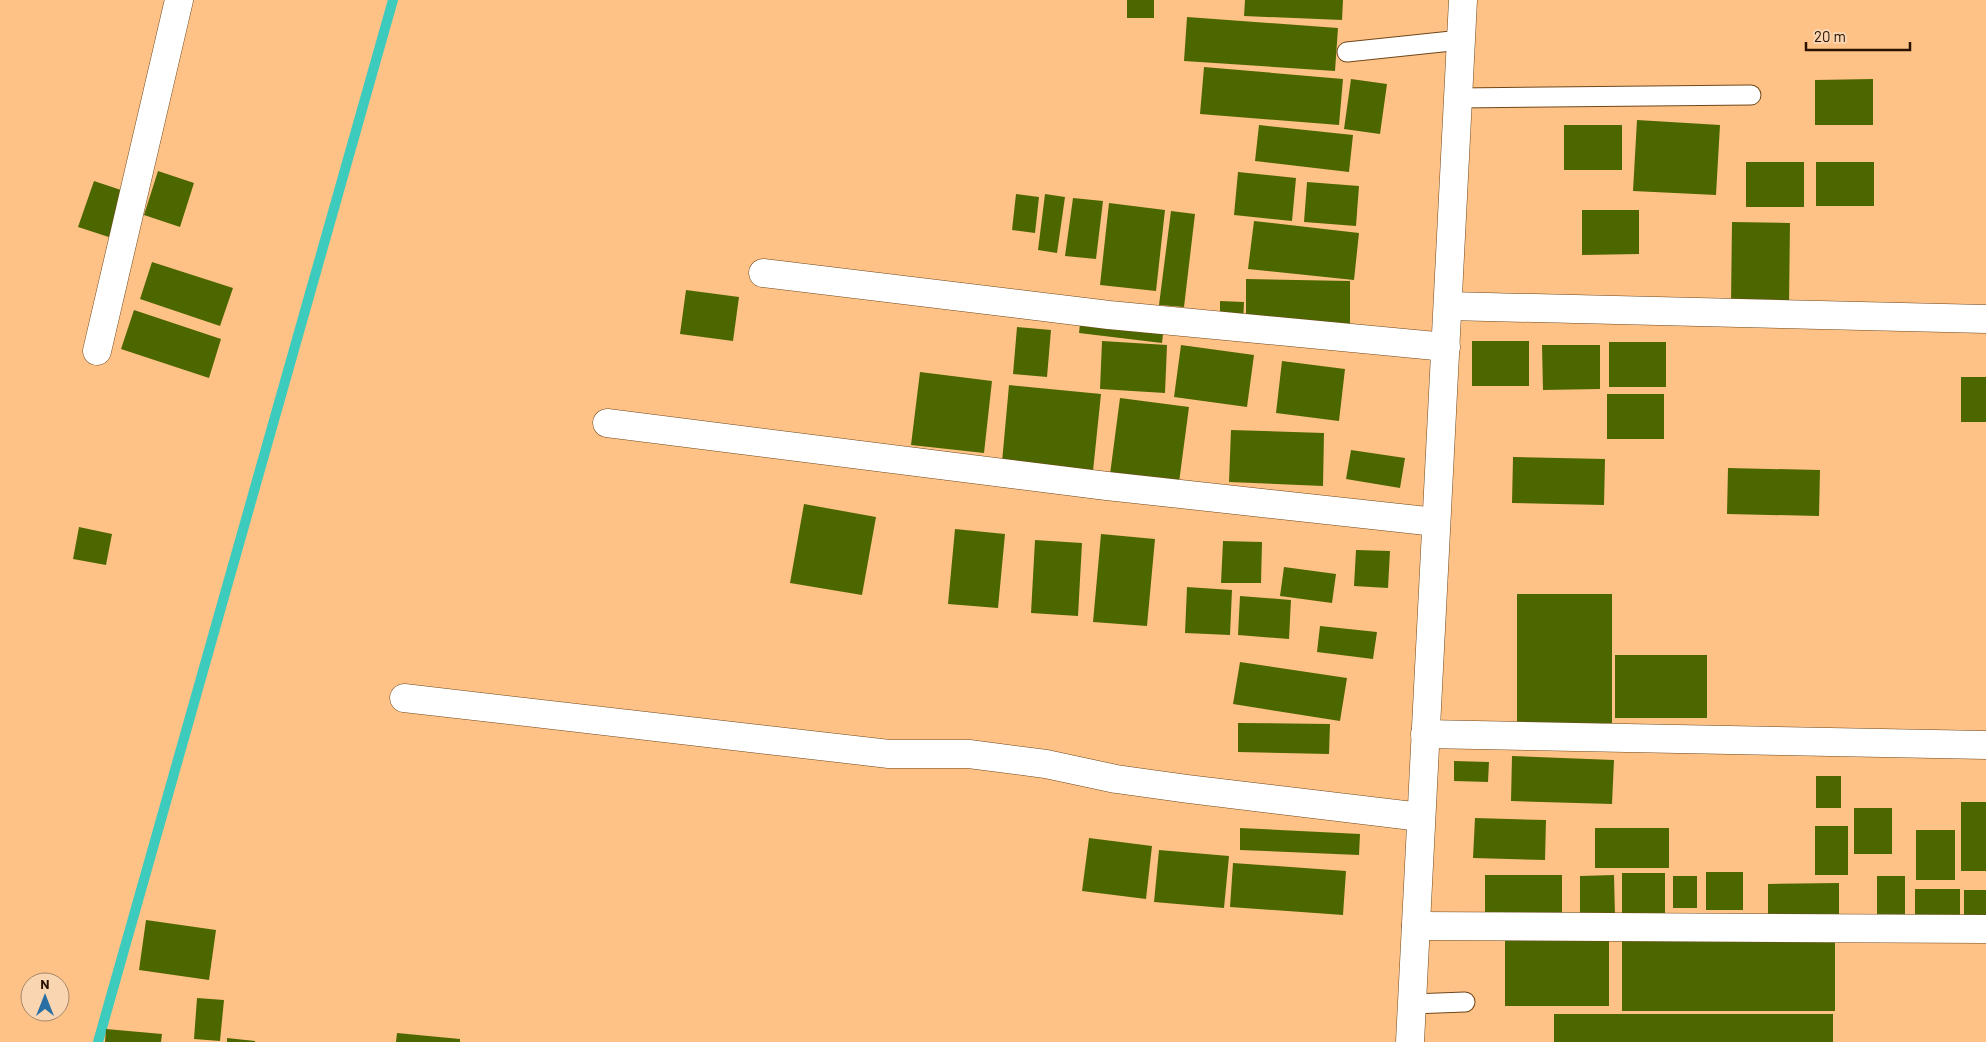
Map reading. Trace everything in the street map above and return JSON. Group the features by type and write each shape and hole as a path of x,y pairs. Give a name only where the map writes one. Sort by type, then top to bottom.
{"street":[{"path":"97,351 179,0"},
{"path":"1410,1042 1463,0"},
{"path":"763,273 1109,315 1446,347"},
{"path":"1448,306 1986,319"},
{"path":"607,423 1107,486 1436,522"},
{"path":"404,698 871,752 968,754 1046,764 1116,779 1179,788 1421,817"},
{"path":"1425,734 1986,745"},
{"path":"1416,926 1986,928"}],"lane":[{"path":"1347,52 1461,40"},
{"path":"1458,98 1751,96"},
{"path":"1412,1004 1465,1002"}],"building":[{"path":"1127,0 1154,0 1154,18 1127,18"},
{"path":"1245,0 1343,0 1342,20 1244,16"},
{"path":"1187,17 1338,28 1335,71 1184,61"},
{"path":"1204,67 1343,79 1339,125 1200,114"},
{"path":"1351,79 1387,84 1380,134 1344,129"},
{"path":"1873,79 1873,125 1815,125 1815,80"},
{"path":"1637,120 1720,125 1716,195 1633,191"},
{"path":"1259,125 1353,135 1349,172 1255,161"},
{"path":"1564,125 1622,125 1622,170 1564,170"},
{"path":"1746,162 1804,162 1804,207 1746,207"},
{"path":"1816,162 1874,162 1874,206 1816,206"},
{"path":"158,171 194,183 180,227 144,215"},
{"path":"1238,172 1296,178 1292,221 1234,215"},
{"path":"94,181 133,194 118,240 78,227"},
{"path":"1307,182 1359,186 1356,226 1304,222"},
{"path":"1016,194 1039,197 1035,233 1012,230"},
{"path":"1045,194 1065,197 1057,253 1038,250"},
{"path":"1073,198 1103,201 1096,259 1065,256"},
{"path":"1109,203 1165,210 1156,291 1100,285"},
{"path":"1582,210 1639,210 1639,254 1582,255"},
{"path":"1171,211 1195,214 1184,307 1159,305"},
{"path":"1254,221 1359,233 1354,280 1248,269"},
{"path":"1732,222 1790,223 1789,306 1731,305"},
{"path":"152,262 233,288 220,326 140,299"},
{"path":"1246,279 1350,281 1350,328 1246,326"},
{"path":"686,290 739,297 733,341 680,334"},
{"path":"1220,301 1244,302 1243,323 1220,323"},
{"path":"134,310 221,339 209,378 121,349"},
{"path":"1081,314 1164,325 1162,343 1079,333"},
{"path":"1017,327 1051,330 1047,377 1013,374"},
{"path":"1102,341 1167,345 1165,393 1100,389"},
{"path":"1472,341 1529,341 1529,386 1472,386"},
{"path":"1609,342 1666,342 1666,387 1609,387"},
{"path":"1181,345 1254,355 1247,407 1174,397"},
{"path":"1542,345 1600,345 1600,389 1543,390"},
{"path":"1282,361 1345,369 1339,421 1276,413"},
{"path":"920,372 992,381 984,453 911,445"},
{"path":"1961,377 1986,377 1986,422 1961,422"},
{"path":"1009,385 1101,394 1093,471 1002,462"},
{"path":"1607,394 1664,394 1664,439 1607,439"},
{"path":"1120,398 1189,407 1178,490 1109,482"},
{"path":"1231,430 1324,433 1323,486 1229,482"},
{"path":"1351,450 1405,458 1400,488 1346,479"},
{"path":"1513,457 1605,459 1604,505 1512,503"},
{"path":"1728,468 1820,470 1819,516 1727,514"},
{"path":"804,504 876,517 862,595 790,583"},
{"path":"79,527 112,534 106,565 73,559"},
{"path":"955,529 1005,534 998,608 948,604"},
{"path":"1101,534 1155,539 1147,626 1093,622"},
{"path":"1035,540 1082,543 1078,616 1031,613"},
{"path":"1223,541 1262,542 1261,583 1221,583"},
{"path":"1356,550 1390,551 1388,588 1354,586"},
{"path":"1284,567 1336,574 1332,603 1280,596"},
{"path":"1187,587 1232,590 1230,635 1185,633"},
{"path":"1517,594 1612,594 1612,723 1517,724"},
{"path":"1240,596 1291,600 1289,639 1238,635"},
{"path":"1320,626 1377,632 1373,659 1317,652"},
{"path":"1615,655 1707,655 1707,718 1615,718"},
{"path":"1240,662 1347,678 1340,721 1233,704"},
{"path":"1238,723 1330,724 1329,754 1238,752"},
{"path":"1512,756 1614,760 1612,804 1511,801"},
{"path":"1454,761 1489,762 1488,782 1454,781"},
{"path":"1816,776 1841,776 1841,808 1816,808"},
{"path":"1961,802 1986,802 1986,871 1961,871"},
{"path":"1854,808 1892,808 1892,854 1854,854"},
{"path":"1475,818 1546,820 1545,860 1473,858"},
{"path":"1815,826 1848,826 1848,875 1815,875"},
{"path":"1240,828 1360,834 1359,855 1240,850"},
{"path":"1595,828 1669,828 1669,868 1595,868"},
{"path":"1916,830 1955,830 1955,880 1916,880"},
{"path":"1089,838 1152,846 1146,899 1082,891"},
{"path":"1159,850 1229,856 1224,908 1154,902"},
{"path":"1233,863 1346,871 1343,915 1230,907"},
{"path":"1706,872 1743,872 1743,910 1706,910"},
{"path":"1622,873 1665,873 1665,918 1622,918"},
{"path":"1485,875 1562,875 1562,915 1485,915"},
{"path":"1614,875 1615,916 1580,916 1580,876"},
{"path":"1673,876 1697,876 1697,908 1673,908"},
{"path":"1877,876 1905,876 1905,926 1877,926"},
{"path":"1839,883 1839,924 1768,924 1768,884"},
{"path":"1915,889 1960,889 1960,923 1915,923"},
{"path":"1964,890 1986,890 1986,925 1964,925"},
{"path":"146,920 216,930 209,980 139,970"},
{"path":"1505,936 1609,936 1609,1006 1505,1006"},
{"path":"1622,937 1835,937 1835,1011 1622,1011"},
{"path":"197,998 224,1000 220,1041 194,1039"},
{"path":"1554,1014 1833,1014 1833,1042 1554,1042"},
{"path":"106,1029 162,1034 161,1042 105,1042"},
{"path":"397,1033 460,1039 460,1042 396,1042"},
{"path":"227,1038 255,1041 255,1042 227,1042"}],"waterway":[{"path":"98,1042 393,0"}]}
